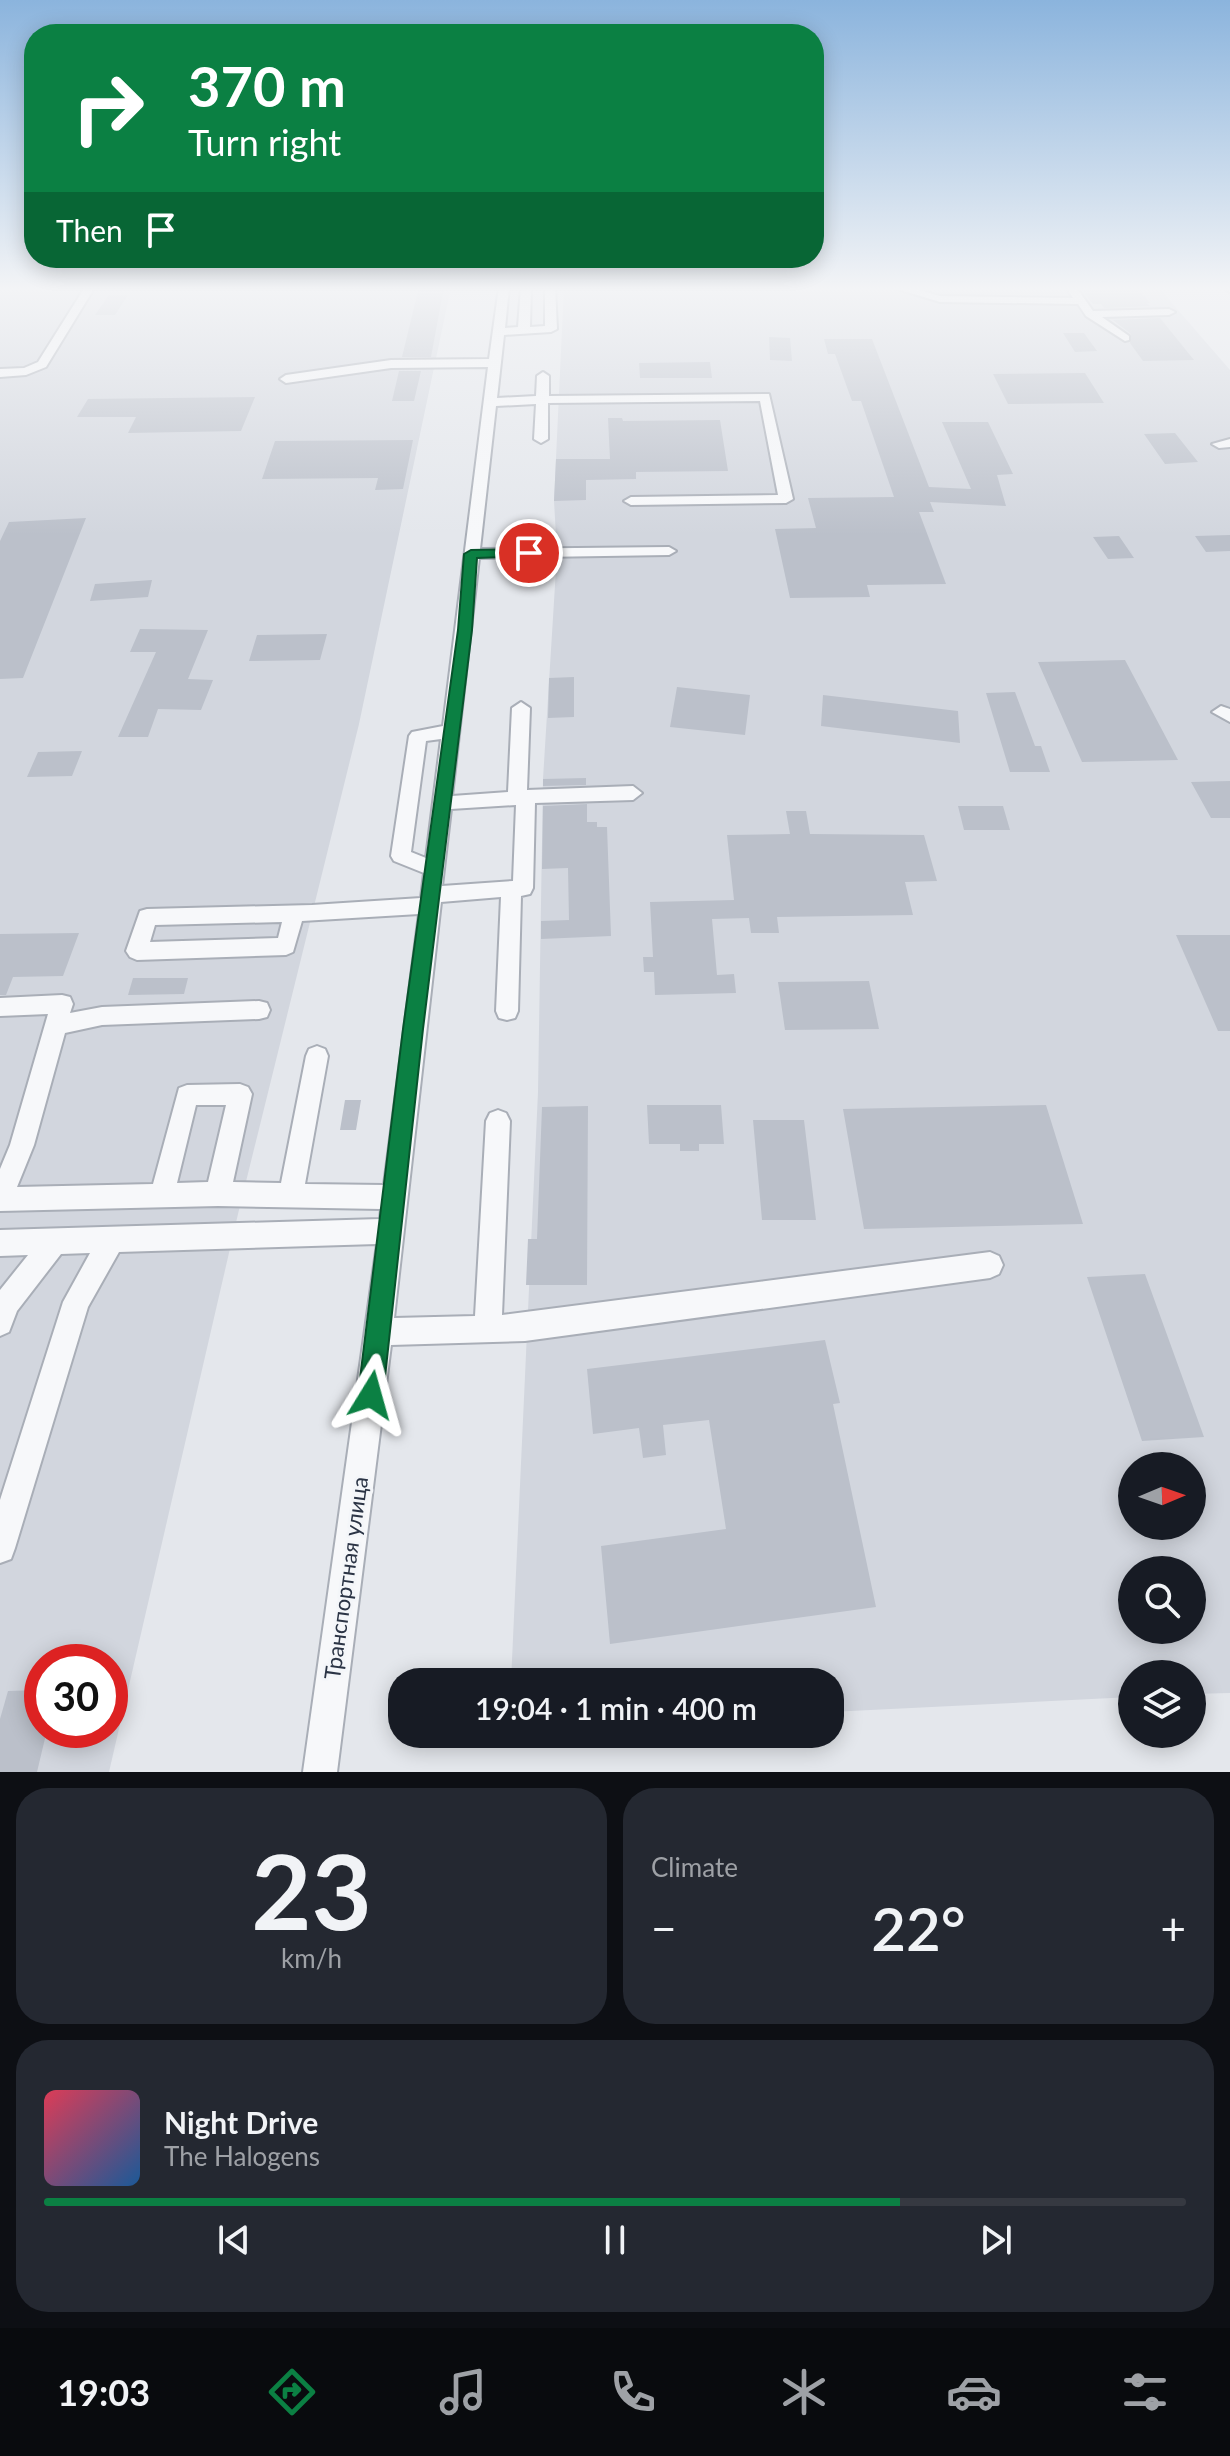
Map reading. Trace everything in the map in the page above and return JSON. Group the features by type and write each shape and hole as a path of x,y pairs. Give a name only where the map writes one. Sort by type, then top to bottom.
{"street":[{"path":"0,373 29,370"},
{"path":"286,379 351,370"},
{"name":"Транспортная улица","path":"320,1772 379,1332 494,370"},
{"path":"541,439 543,376"},
{"path":"490,402 619,397 765,397 786,499 631,501"},
{"path":"471,554 669,551"},
{"path":"294,914 286,946 137,951 147,917 294,914 523,888 521,708"},
{"path":"434,869 401,856 418,736 451,731"},
{"path":"443,803 633,793"},
{"path":"507,1011 511,890"},
{"path":"0,1007 62,1004 22,1145 0,1199 218,1194 394,1197"},
{"path":"57,1025 102,1016 259,1010"},
{"path":"291,1195 317,1056"},
{"path":"162,1195 187,1095 240,1094 218,1194"},
{"path":"488,1330 498,1121"},
{"path":"0,1243 390,1231"},
{"path":"0,1548 76,1302 112,1240"},
{"path":"0,1323 6,1304 54,1242"},
{"path":"379,1332 488,1330 990,1265"}],"shaded area":[{"path":"0,370 434,370 359,724 238,1214 128,1690 128,1644 24,1644 24,1748 115,1748 109,1772 0,1772"},
{"path":"560,370 1230,370 1230,1693 1206,1694 1206,1660 1118,1660 1118,1698 844,1711 844,1668 512,1668 538,1092 543,779 557,553 554,501"}],"building":[{"path":"639,370 711,370 712,378 640,378"},
{"path":"841,370 884,370 929,487 971,489 942,422 988,422 1013,474 997,475 1006,506 930,502 934,512 919,512 946,584 867,585 870,597 790,598 775,529 816,528 808,498 894,497 861,401 852,401"},
{"path":"399,371 421,371 414,401 392,401"},
{"path":"1085,373 1104,403 1008,404 993,374"},
{"path":"255,397 241,431 128,433 136,417 77,417 88,399"},
{"path":"608,418 622,418 623,421 720,420 728,471 636,472 636,479 586,480 586,500 554,501 556,459 610,459"},
{"path":"1175,433 1198,462 1165,464 1144,434"},
{"path":"413,440 403,489 375,490 378,478 262,479 275,441"},
{"path":"86,518 23,678 0,679 0,541 9,522"},
{"path":"1230,535 1230,551 1206,552 1195,536"},
{"path":"1119,536 1134,558 1108,559 1093,537"},
{"path":"152,580 148,597 90,601 95,584"},
{"path":"140,629 208,630 188,679 213,680 201,710 158,709 148,737 118,737 156,652 130,652"},
{"path":"327,634 320,660 249,661 257,635"},
{"path":"1125,660 1178,760 1082,762 1038,662"},
{"path":"574,677 574,717 548,718 549,678"},
{"path":"677,687 750,695 745,735 670,727"},
{"path":"1015,692 1035,746 1041,746 1050,772 1010,772 986,693"},
{"path":"823,695 958,711 960,743 821,726"},
{"path":"82,751 72,776 27,777 38,752"},
{"path":"586,778 586,785 543,786 543,779"},
{"path":"1230,781 1230,818 1211,818 1191,782"},
{"path":"587,804 587,822 597,822 597,827 607,827 611,936 541,939 541,921 569,920 568,868 542,869 543,806"},
{"path":"958,806 1003,806 1010,830 964,830"},
{"path":"786,811 806,811 810,834 924,835 937,881 905,882 913,915 777,917 779,933 751,933 749,918 712,919 717,975 734,974 736,993 655,995 654,972 644,972 643,957 653,957 650,902 734,900 727,835 790,834"},
{"path":"79,933 63,976 13,977 6,995 0,995 0,934"},
{"path":"1176,935 1230,935 1230,1031 1218,1031"},
{"path":"133,978 188,978 184,994 128,995"},
{"path":"869,981 879,1029 785,1030 778,982"},
{"path":"345,1100 361,1100 356,1130 340,1130"},
{"path":"647,1105 721,1105 724,1144 699,1144 699,1151 680,1151 680,1144 649,1144"},
{"path":"1046,1105 1083,1224 864,1229 843,1109"},
{"path":"588,1106 587,1285 526,1285 528,1239 537,1239 542,1107"},
{"path":"753,1120 804,1120 816,1220 762,1220"},
{"path":"1145,1274 1204,1437 1142,1441 1087,1277"},
{"path":"825,1340 840,1403 833,1404 876,1607 610,1644 601,1546 726,1529 709,1420 663,1425 666,1455 643,1458 639,1428 593,1434 587,1369"},
{"path":"8,1691 24,1691 24,1748 43,1748 37,1772 0,1772 0,1719"}],"route":[{"path":"371,1395 413,1029 465,630 471,554 529,553"}]}
